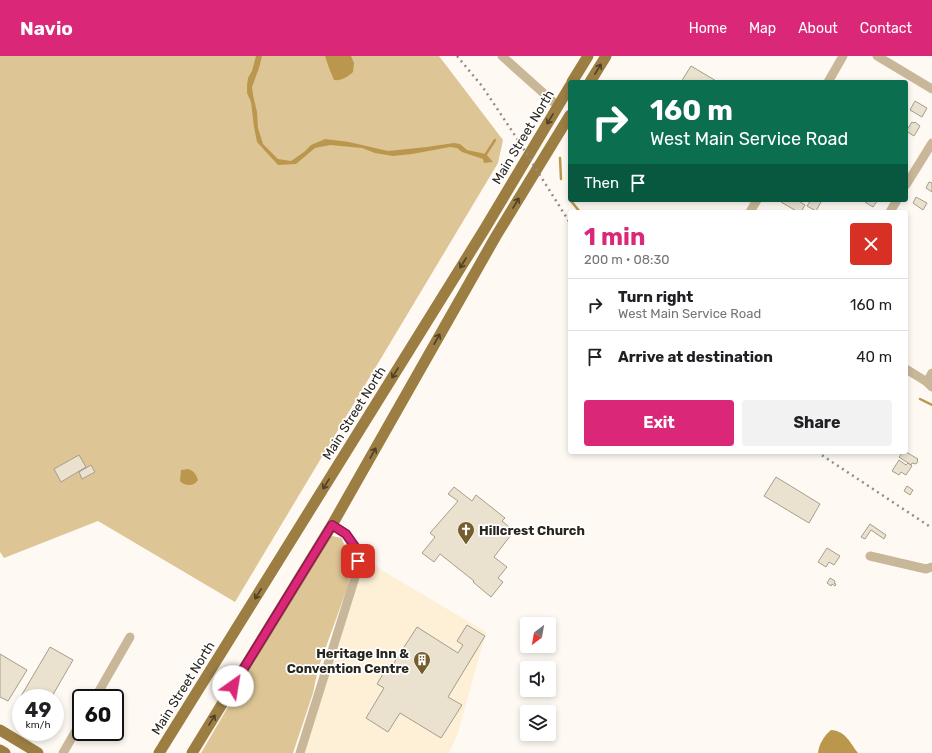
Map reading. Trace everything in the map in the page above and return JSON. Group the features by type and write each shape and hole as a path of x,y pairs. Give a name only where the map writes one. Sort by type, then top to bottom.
{"main road":[{"path":"573,80 588,56"},
{"path":"591,80 606,56"},
{"name":"Main Street North","path":"160,753 484,230 568,89"},
{"path":"192,753 332,525 496,236 568,118"},
{"path":"0,730 38,753"},
{"path":"0,750 4,753"}],"street":[{"path":"502,56 558,106"},
{"path":"829,80 843,56"},
{"path":"877,56 932,89"},
{"path":"908,182 932,143"},
{"path":"908,370 929,384 932,373"},
{"path":"300,753 357,571 358,551 346,534 332,525"},
{"path":"870,556 926,569 932,567"},
{"path":"100,689 130,637"},
{"path":"63,753 72,738"}],"shaded area":[{"path":"0,56 439,56 503,140 498,163 235,602 98,521 4,558 0,552"},
{"path":"256,56 262,56 252,87 257,112 258,128 263,144 278,159 291,161 311,145 325,139 349,142 388,151 454,143 460,144 467,150 486,154 493,162 484,163 483,159 462,152 457,148 450,147 393,156 375,153 362,148 330,145 315,148 296,164 278,165 257,142 251,102 247,93 248,78 252,71"},
{"path":"325,56 351,56 354,63 353,72 342,79 334,80"},
{"path":"188,469 194,473 198,480 192,485 186,485 180,481 181,470"},
{"path":"332,536 342,538 343,542 353,556 348,586 318,669 313,693 293,753 201,753 326,540"},
{"path":"358,551 380,569 486,632 458,733 449,753 300,753 356,576 374,565"},
{"path":"831,730 844,735 858,753 818,753 822,740"}],"building":[{"path":"691,66 715,80 682,80"},
{"path":"915,101 927,108 922,117 910,110"},
{"path":"912,122 915,122 920,126 914,136 908,132 908,128"},
{"path":"929,182 932,183 932,192 926,188"},
{"path":"916,197 927,203 923,210 913,203"},
{"path":"781,202 800,202 805,205 802,210 795,210"},
{"path":"810,202 821,202 817,210 807,206"},
{"path":"865,202 876,202 873,207"},
{"path":"908,453 918,459 918,461 916,464 912,463 911,465 899,457 901,454"},
{"path":"79,455 86,467 61,482 54,469"},
{"path":"899,460 906,465 908,463 912,466 906,475 901,472 899,475 892,471"},
{"path":"91,465 95,472 82,479 79,472"},
{"path":"776,477 820,504 809,523 764,496"},
{"path":"907,486 913,490 910,495 904,491"},
{"name":"Hillcrest Church","path":"454,487 472,501 476,495 505,518 502,521 514,531 494,557 507,567 498,578 503,582 491,597 473,582 474,581 440,554 434,562 422,553 435,537 430,533 458,501 448,494"},
{"path":"870,524 886,535 884,539 871,530 865,539 861,537"},
{"path":"827,548 840,556 834,565 829,562 826,567 818,562"},
{"path":"830,578 835,581 835,586 832,584 831,586 827,583"},
{"name":"Heritage Inn & Convention Centre","path":"467,625 485,636 448,697 462,705 441,738 400,713 388,732 366,718 384,688 377,684 389,664 392,666 417,627 458,653 463,645 457,641"},
{"path":"50,647 73,660 56,689 25,689"},
{"path":"0,654 27,670 15,689 12,689 12,694 8,701 0,697"}],"waterway":[{"path":"486,154 495,140"},
{"path":"560,158 561,179"},
{"path":"572,202 578,210"},
{"path":"920,399 932,405"}],"railway":[{"path":"457,56 482,86 568,220"},
{"path":"820,454 932,528"}],"place":[{"name":"Hillcrest Church","path":"466,545"},
{"name":"Heritage Inn & Convention Centre","path":"422,675"}],"route":[{"path":"233,686 332,525 346,534 358,551 358,561"}]}
